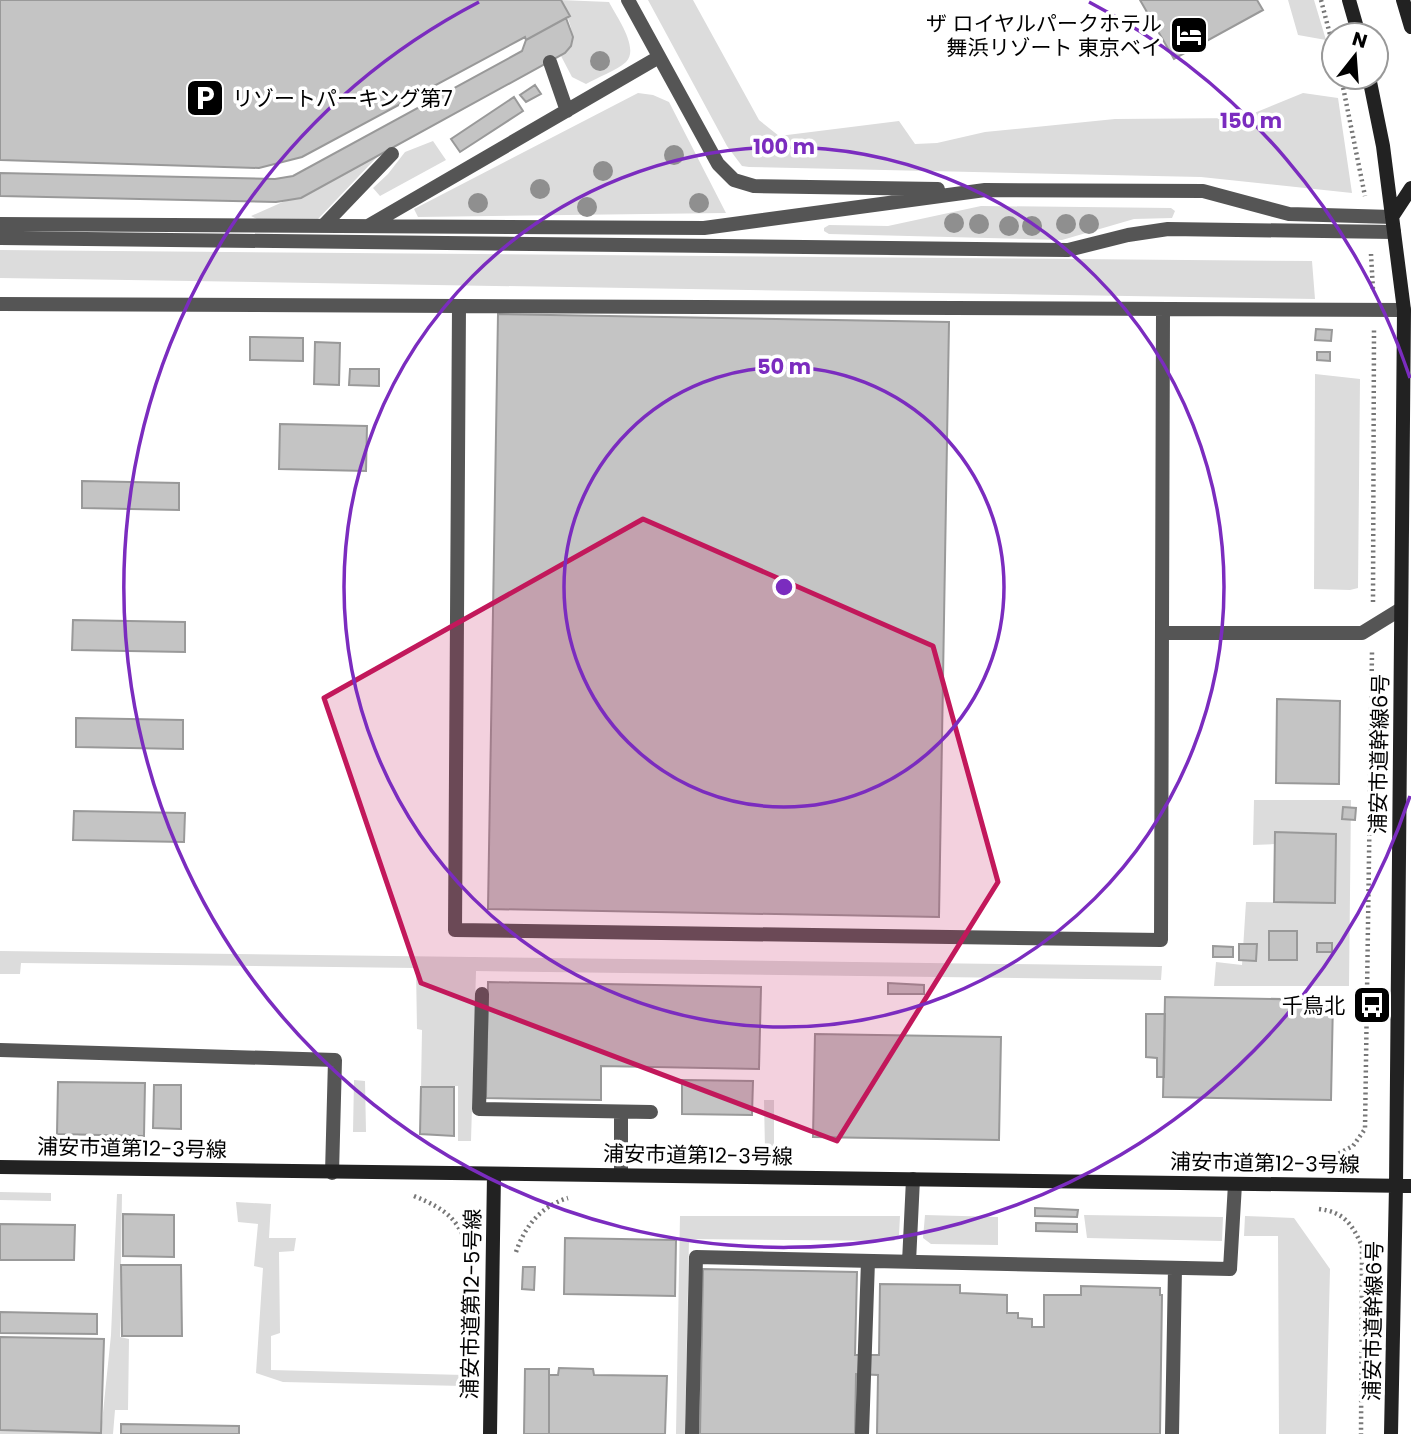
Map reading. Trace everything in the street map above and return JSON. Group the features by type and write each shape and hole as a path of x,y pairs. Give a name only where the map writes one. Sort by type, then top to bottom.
{"street":[{"path":"1349,0 1355,21"},
{"path":"1403,0 1411,27"},
{"name":"浦安市道幹線6号","path":"1372,91 1407,305 1404,1186 1391,1434"},
{"path":"1392,216 1411,188"},
{"name":"浦安市道第12-3号線","path":"0,1167 1404,1186"},
{"name":"浦安市道第12-5号線","path":"490,1434 494,1174"}],"lane":[{"path":"628,0 718,164 734,180 754,186 1203,191 1289,214 1392,216"},
{"path":"366,226 659,57"},
{"path":"550,62 567,111"},
{"path":"323,226 392,154"},
{"path":"0,224 704,228 985,190"},
{"path":"0,238 1068,250 1128,235 1168,229 1394,232"},
{"path":"0,304 1163,310 1407,305"},
{"path":"459,306 455,930 1161,940 1163,310"},
{"path":"1162,632 1362,633 1406,604"},
{"path":"482,994 480,1109 651,1112"},
{"path":"0,1050 335,1060 332,1172"},
{"path":"621,1112 621,1174"},
{"path":"909,1262 913,1179"},
{"path":"692,1434 696,1256 1230,1269 1235,1184"},
{"path":"862,1434 868,1261"},
{"path":"1172,1434 1175,1268"}],"path":[{"path":"1321,0 1326,21"},
{"path":"521,1238 545,1208"},
{"path":"444,1210 465,1239"},
{"path":"1350,1223 1362,1246 1361,1434"}],"highlighted area":[{"path":"643,519 933,646 998,882 837,1141 421,983 324,698"}],"shaded area":[{"path":"560,0 609,2 629,41 630,56 626,62 586,84 572,77 561,56 567,50 572,37"},
{"path":"648,0 693,0 759,120 779,136 899,121 915,144 937,143 985,132 1115,119 1242,118 1303,93 1338,98 1352,193 1201,177 742,166 727,146"},
{"path":"1288,0 1314,0 1320,21 1320,39 1298,35"},
{"path":"638,93 653,95 669,102 726,213 418,217 414,209"},
{"path":"433,141 446,160 380,196 373,188 405,152"},
{"path":"378,156 318,219 257,219 251,216 285,201 301,198"},
{"path":"981,206 1171,208 1175,211 1172,218 1134,219 1062,240 829,234 824,231 829,225 888,226"},
{"path":"0,250 1312,261 1315,299 0,278"},
{"path":"1315,374 1360,379 1358,588 1350,590 1314,589"},
{"path":"1254,800 1351,800 1349,986 1214,986 1216,962 1242,965 1246,902 1335,903 1335,834 1275,832 1275,844 1253,845"},
{"path":"0,951 1162,966 1161,980 476,971 471,1141 458,1141 458,1086 421,1087 422,1030 417,1029 416,968 21,963 20,974 0,974"},
{"path":"354,1080 365,1081 366,1132 353,1132"},
{"path":"764,1100 774,1100 774,1151 765,1150"},
{"path":"0,1192 51,1193 51,1201 0,1200"},
{"path":"117,1194 122,1194 120,1337 129,1339 128,1410 115,1410 113,1434 0,1434 0,1430 101,1432 111,1335"},
{"path":"236,1202 271,1204 269,1238 296,1238 294,1251 279,1252 280,1333 271,1336 271,1370 464,1375 464,1386 283,1382 256,1373 263,1268 254,1266 258,1224 238,1222"},
{"path":"925,1215 998,1217 998,1245 931,1244 923,1238"},
{"path":"1084,1215 1223,1217 1222,1241 1087,1238"},
{"path":"680,1216 900,1216 899,1235 894,1241 689,1239 685,1434 676,1434"},
{"path":"1245,1216 1294,1218 1330,1269 1326,1434 1279,1434 1278,1236 1244,1236"}],"building":[{"name":"リゾートパーキング第7","path":"0,0 561,0 570,16 526,40 525,37 302,157 259,168 0,160"},
{"name":"ザ ロイヤルパークホテル 舞浜リゾート 東京ベイ","path":"1140,0 1257,0 1263,10 1174,59"},
{"path":"566,18 573,37 571,46 565,53 301,198 276,202 0,196 0,173 275,179 293,176 522,51 526,40"},
{"path":"535,85 541,94 526,102 520,95"},
{"path":"514,97 523,111 460,152 451,139"},
{"path":"498,314 949,322 939,917 488,909"},
{"path":"1316,329 1332,330 1331,341 1315,340"},
{"path":"250,337 303,338 303,361 250,360"},
{"path":"315,342 340,343 339,385 314,384"},
{"path":"1317,352 1330,352 1330,361 1317,360"},
{"path":"350,369 379,369 379,386 349,385"},
{"path":"280,424 367,426 366,471 279,469"},
{"path":"82,481 179,483 179,510 82,508"},
{"path":"73,620 185,622 185,652 72,650"},
{"path":"1277,699 1340,701 1339,784 1276,783"},
{"path":"76,718 183,720 183,749 76,747"},
{"path":"1343,807 1356,808 1355,820 1342,819"},
{"path":"74,811 185,813 184,842 73,840"},
{"path":"1275,832 1336,834 1335,903 1274,902"},
{"path":"1269,931 1297,931 1297,960 1269,960"},
{"path":"1317,943 1332,943 1332,952 1317,952"},
{"path":"1239,944 1257,944 1256,961 1239,960"},
{"path":"1213,946 1233,947 1233,957 1213,957"},
{"path":"488,982 761,987 759,1069 601,1066 601,1100 486,1098"},
{"path":"888,983 924,985 924,994 888,994"},
{"path":"1165,997 1333,1000 1331,1100 1163,1097"},
{"path":"1146,1014 1165,1014 1164,1077 1157,1077 1157,1058 1146,1057"},
{"path":"815,1034 1001,1037 999,1140 813,1137"},
{"path":"682,1080 753,1081 752,1115 682,1114"},
{"path":"58,1082 145,1083 144,1136 57,1134"},
{"path":"154,1085 181,1085 181,1129 153,1128"},
{"path":"421,1087 454,1087 454,1136 420,1134"},
{"path":"1035,1208 1078,1210 1077,1217 1035,1216"},
{"path":"123,1214 174,1215 174,1257 123,1256"},
{"path":"1036,1223 1077,1224 1077,1232 1036,1231"},
{"path":"0,1224 75,1225 74,1260 0,1260"},
{"path":"565,1238 676,1240 675,1296 564,1294"},
{"path":"121,1265 181,1265 182,1336 122,1336"},
{"path":"523,1267 535,1267 534,1290 522,1289"},
{"path":"703,1269 857,1272 855,1355 879,1355 880,1284 960,1285 960,1293 1007,1295 1007,1313 1018,1313 1018,1318 1032,1319 1032,1327 1044,1327 1044,1295 1081,1295 1081,1286 1160,1288 1160,1434 877,1434 878,1375 856,1374 855,1434 700,1434"},
{"path":"0,1312 97,1314 97,1334 0,1333"},
{"path":"0,1337 104,1339 101,1433 0,1430"},
{"path":"559,1368 593,1369 594,1375 667,1376 665,1434 549,1434 549,1375 558,1375"},
{"path":"525,1369 549,1369 549,1434 524,1434"},
{"path":"121,1424 239,1426 239,1434 121,1434"}],"place":[{"name":"ザ ロイヤルパークホテル 舞浜リゾート 東京ベイ","path":"1189,35"},
{"name":"リゾートパーキング第7","path":"205,98"},
{"name":"千鳥北","path":"1372,1005"}]}
